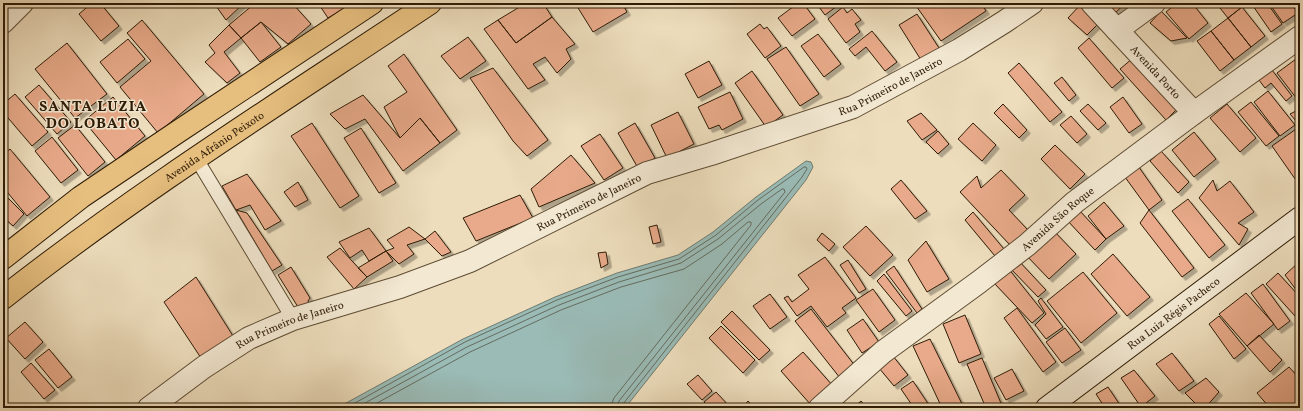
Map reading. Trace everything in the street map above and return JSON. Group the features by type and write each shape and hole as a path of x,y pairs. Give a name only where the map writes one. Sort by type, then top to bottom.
{"main road":[{"path":"3,258 81,197 372,3"},
{"name":"Avenida Afrânio Peixoto","path":"3,298 101,224 196,158 430,3"}],"street":[{"path":"3,22 22,3"},
{"name":"Rua Primeiro de Janeiro","path":"149,408 204,367 249,338 293,320 400,287 470,261 647,173 853,107 959,50 1032,3"},
{"name":"Avenida Porto","path":"1092,3 1194,113"},
{"path":"1117,30 1154,3"},
{"name":"Avenida São Roque","path":"820,408 883,352 1027,245 1075,202 1194,113 1300,37"},
{"name":"Rua Luiz Régis Pacheco","path":"1048,408 1297,225"}],"lane":[{"path":"196,158 293,320"}],"water":[{"path":"806,161 811,162 813,167 806,180 625,408 337,408 463,339 555,297 617,273 678,255 713,232 756,197"}],"building":[{"path":"92,3 100,3 119,26 101,41 79,14"},
{"path":"214,3 244,3 226,20"},
{"path":"253,3 292,3 311,24 288,44 261,22 241,38 229,25 254,4"},
{"path":"318,3 341,3 344,9 328,18"},
{"path":"526,3 543,3 552,17 516,43 498,20"},
{"path":"575,3 622,3 627,12 593,32"},
{"path":"798,3 803,3 815,19 792,36 778,18"},
{"path":"816,3 841,3 825,15"},
{"path":"914,3 981,3 986,11 941,41"},
{"path":"1107,3 1126,3 1116,12"},
{"path":"1177,3 1192,3 1208,23 1189,39 1166,12"},
{"path":"1216,3 1239,3 1242,7 1228,18"},
{"path":"1251,3 1267,3 1282,24 1271,32"},
{"path":"1269,3 1291,3 1298,13 1283,23"},
{"path":"1081,4 1100,22 1087,35 1068,18"},
{"path":"843,7 847,13 852,9 861,20 855,24 860,32 846,43 828,19"},
{"path":"1242,7 1265,36 1251,47 1228,18"},
{"path":"1161,11 1187,38 1171,41 1150,23"},
{"path":"917,14 939,48 921,60 899,25"},
{"path":"552,17 575,44 566,49 571,59 557,73 545,57 533,64 545,80 528,89 484,29 498,20 516,43"},
{"path":"1228,18 1251,47 1234,60 1211,31"},
{"path":"142,20 204,94 158,133 120,87 151,61 127,33"},
{"path":"261,22 281,47 260,62 241,38"},
{"path":"760,24 764,29 767,27 781,46 765,58 747,34"},
{"path":"229,25 241,38 224,52 240,73 227,83 205,62 215,53 209,45"},
{"path":"872,31 897,62 885,71 866,47 855,56 849,49"},
{"path":"1211,31 1234,60 1220,71 1197,41"},
{"path":"818,34 841,64 824,77 801,46"},
{"path":"468,37 486,61 460,79 441,56"},
{"path":"1089,38 1124,78 1112,88 1078,48"},
{"path":"128,39 145,59 117,83 100,62"},
{"path":"67,43 107,94 75,118 35,69"},
{"path":"786,47 819,94 800,106 767,59"},
{"path":"404,54 457,130 440,143 420,118 400,138 384,107 407,92 388,66"},
{"path":"1300,56 1300,103 1277,73"},
{"path":"1133,58 1178,108 1166,120 1120,69"},
{"path":"709,61 722,85 698,98 685,74"},
{"path":"1019,63 1062,112 1050,122 1008,73"},
{"path":"493,68 548,140 527,156 513,141 470,78"},
{"path":"1272,70 1292,96 1286,101 1271,83 1265,88 1259,80"},
{"path":"752,71 783,115 766,127 735,83"},
{"path":"1062,77 1076,95 1069,101 1054,83"},
{"path":"39,85 71,122 57,134 25,97"},
{"path":"1268,91 1295,125 1280,136 1254,102"},
{"path":"730,92 743,119 722,130 719,125 709,129 698,107"},
{"path":"15,94 48,132 32,146 3,112 3,104"},
{"path":"363,95 400,138 420,118 440,143 403,171 365,119 345,129 330,114"},
{"path":"113,97 145,136 116,160 84,121"},
{"path":"1123,97 1142,124 1129,133 1110,107"},
{"path":"1251,102 1279,136 1266,146 1238,112"},
{"path":"1003,104 1027,130 1019,138 994,113"},
{"path":"1088,104 1106,123 1098,130 1080,111"},
{"path":"1227,104 1256,138 1240,152 1210,118"},
{"path":"1300,109 1300,124 1290,114"},
{"path":"678,112 694,144 667,158 651,125"},
{"path":"921,113 937,130 922,140 907,121"},
{"path":"1071,116 1087,134 1077,143 1060,125"},
{"path":"312,123 359,196 340,208 291,136"},
{"path":"635,123 655,158 638,168 618,133"},
{"path":"973,123 996,145 982,161 958,139"},
{"path":"75,125 105,162 88,176 58,138"},
{"path":"1299,127 1300,128 1300,186 1272,146"},
{"path":"361,128 396,183 379,193 344,138"},
{"path":"938,131 949,144 938,154 926,142"},
{"path":"1194,132 1216,159 1194,177 1172,150"},
{"path":"600,134 623,168 604,180 581,146"},
{"path":"52,137 78,170 61,183 35,151"},
{"path":"1055,145 1085,174 1070,189 1041,159"},
{"path":"10,149 50,197 27,216 3,187 3,155"},
{"path":"1161,151 1189,182 1178,193 1150,161"},
{"path":"571,155 595,183 539,207 531,189"},
{"path":"1136,163 1162,200 1149,210 1122,173"},
{"path":"1001,170 1025,195 1009,210 1028,230 1011,246 960,192 977,176 981,188"},
{"path":"247,174 281,221 265,230 250,205 236,210 222,186"},
{"path":"901,180 927,211 915,219 891,189"},
{"path":"1213,180 1217,191 1230,181 1254,212 1238,223 1248,229 1239,245 1199,198"},
{"path":"298,182 308,200 295,207 284,192"},
{"path":"3,193 24,214 13,226 3,217"},
{"path":"520,195 533,218 476,241 463,218"},
{"path":"1188,199 1225,245 1209,258 1172,211"},
{"path":"1104,202 1124,226 1106,239 1088,216"},
{"path":"1078,209 1106,239 1095,250 1066,219"},
{"path":"236,210 247,213 282,265 272,271"},
{"path":"1149,210 1194,268 1182,277 1140,223"},
{"path":"973,212 1004,249 995,256 965,220"},
{"path":"657,225 661,242 653,244 649,227"},
{"path":"866,226 893,255 870,276 843,247"},
{"path":"409,227 425,239 407,245 414,254 399,264 386,251 394,248 387,240"},
{"path":"369,228 386,251 369,261 362,250 350,258 339,242"},
{"path":"1052,229 1076,254 1049,279 1025,254"},
{"path":"435,231 451,252 442,256 425,239"},
{"path":"822,233 835,244 829,251 817,240"},
{"path":"926,241 949,279 927,292 908,260"},
{"path":"340,248 367,277 354,289 327,257"},
{"path":"386,251 393,261 367,277 358,268"},
{"path":"606,252 608,264 601,268 598,253"},
{"path":"1113,254 1150,297 1127,316 1091,274"},
{"path":"825,257 856,298 842,308 846,313 827,327 811,306 797,316 784,298 788,296 792,302 809,289 798,275"},
{"path":"848,260 866,289 859,293 840,265"},
{"path":"1018,260 1046,290 1038,297 1009,267"},
{"path":"1300,261 1300,295 1285,275"},
{"path":"894,266 922,309 917,313 886,272"},
{"path":"291,267 310,298 308,301 309,304 298,307 278,275"},
{"path":"1008,268 1044,313 1032,323 994,283"},
{"path":"1083,272 1117,313 1081,343 1047,301"},
{"path":"1278,273 1300,297 1300,312 1295,316 1266,284"},
{"path":"884,274 912,311 906,316 877,281"},
{"path":"196,277 233,336 201,358 164,302"},
{"path":"1263,284 1290,321 1278,330 1251,293"},
{"path":"873,289 895,320 879,332 856,300"},
{"path":"1246,293 1274,324 1247,346 1219,314"},
{"path":"770,294 787,317 770,329 753,306"},
{"path":"1041,298 1063,327 1046,339 1035,325 1046,314 1038,301"},
{"path":"1017,308 1056,362 1043,372 1004,318"},
{"path":"811,309 859,371 844,383 795,321"},
{"path":"732,311 770,350 759,360 721,322"},
{"path":"965,315 981,354 959,363 943,324"},
{"path":"1219,316 1246,349 1234,359 1209,324"},
{"path":"863,319 879,342 862,353 847,330"},
{"path":"25,322 43,342 25,359 6,338"},
{"path":"721,326 755,360 743,373 709,338"},
{"path":"1065,328 1081,350 1062,363 1046,342"},
{"path":"1259,335 1282,360 1270,372 1247,346"},
{"path":"930,339 964,408 942,408 913,346"},
{"path":"49,349 72,377 58,388 35,360"},
{"path":"803,352 833,386 811,405 781,371"},
{"path":"1172,353 1194,381 1179,391 1156,364"},
{"path":"893,356 908,375 894,386 879,368"},
{"path":"982,358 1003,408 986,408 967,364"},
{"path":"31,363 55,390 44,399 21,372"},
{"path":"1289,367 1300,379 1300,408 1270,408 1257,393"},
{"path":"1012,369 1024,391 1006,400 994,378"},
{"path":"1134,370 1155,396 1141,407 1121,378"},
{"path":"698,375 712,391 702,400 687,384"},
{"path":"1206,378 1219,392 1205,408 1200,408 1185,393"},
{"path":"913,381 931,408 914,408 901,389"},
{"path":"1108,387 1122,408 1105,408 1096,394"},
{"path":"716,392 731,408 710,408 704,402"},
{"path":"748,401 755,408 742,408"},
{"path":"861,401 867,408 853,408"}],"district":[{"name":"SANTA LUZIA DO LOBATO","path":"93,114"}]}
